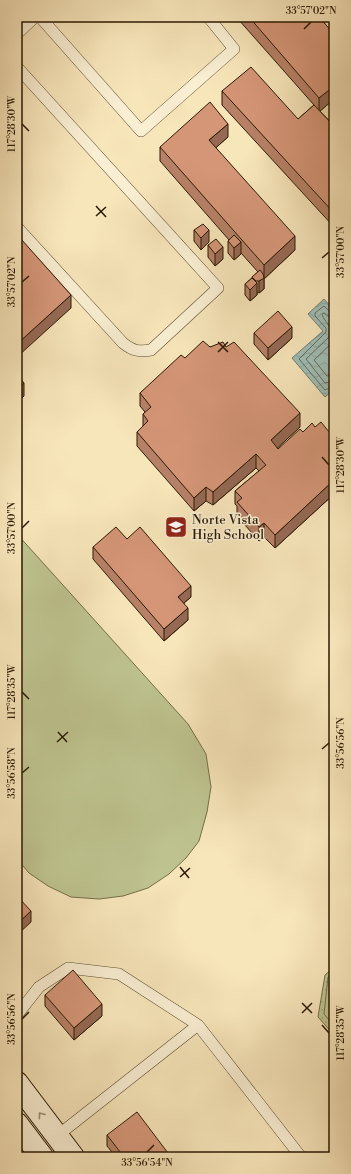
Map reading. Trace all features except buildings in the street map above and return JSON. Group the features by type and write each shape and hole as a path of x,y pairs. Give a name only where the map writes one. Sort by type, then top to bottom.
{"main road":[{"path":"17,1083 73,1157"},
{"path":"17,1124 42,1157"}],"lane":[{"path":"17,34 35,17"},
{"path":"40,17 140,131 234,49 209,18 211,17"},
{"path":"17,67 218,288 151,350 141,352 131,349 123,343 17,227"},
{"path":"17,1015 39,987 68,968 118,974 198,1025 302,1157"},
{"path":"57,1136 198,1025"}],"green space":[{"path":"17,534 188,724 206,754 211,787 207,812 199,841 186,858 169,874 148,888 123,896 99,899 71,897 48,886 29,873 17,859"},
{"path":"334,967 334,1035 318,1017 325,975"},
{"path":"334,972 334,1026 324,1014 328,977"}],"water":[{"path":"324,299 334,310 334,389 325,397 292,358 323,331 308,314"}],"place":[{"name":"Norte Vista High School","path":"176,527"}]}
